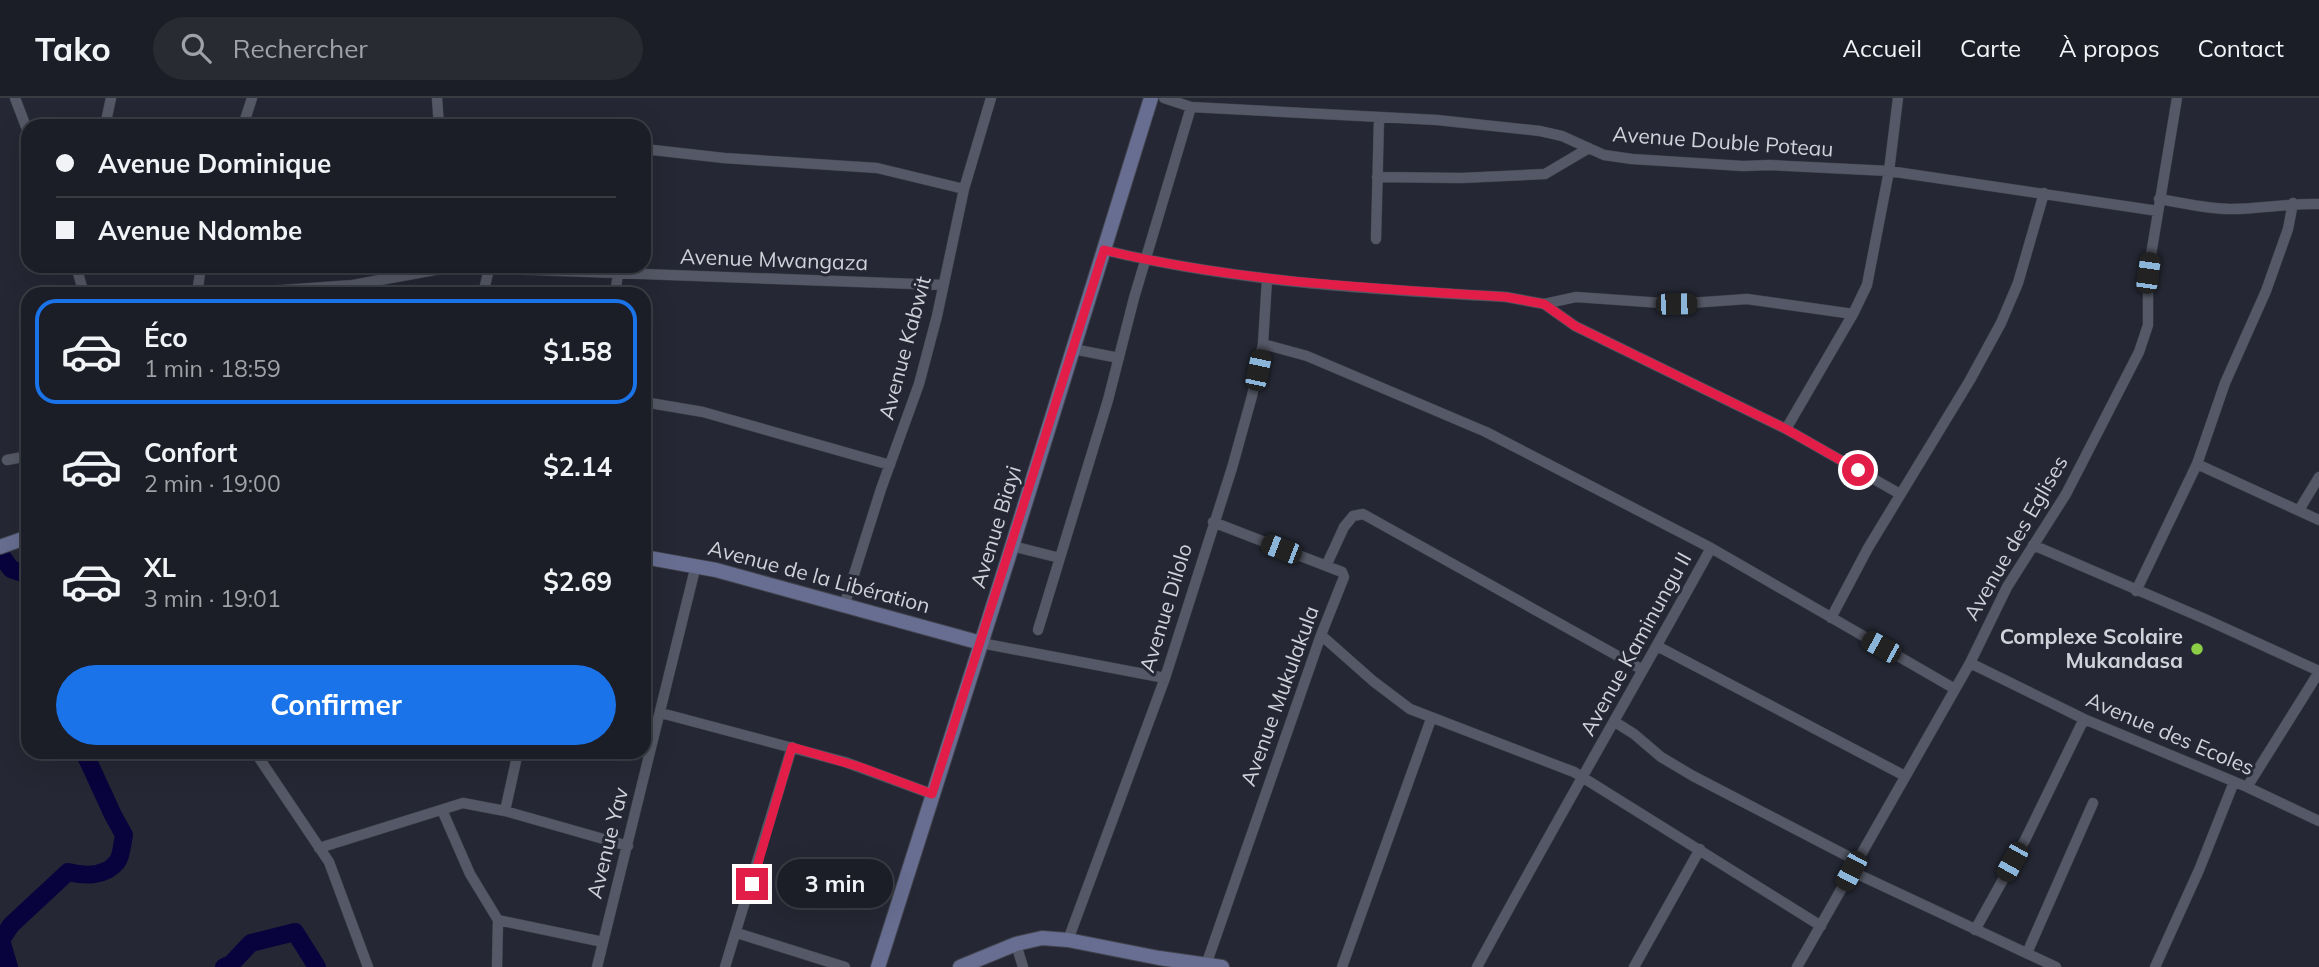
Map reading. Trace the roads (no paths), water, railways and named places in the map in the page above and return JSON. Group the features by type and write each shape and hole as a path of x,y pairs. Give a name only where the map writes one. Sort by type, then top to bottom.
{"street":[{"path":"15,98 23,119"},
{"path":"106,119 111,98"},
{"path":"245,119 252,98"},
{"path":"437,98 438,119"},
{"name":"Avenue Kabwit","path":"844,606 919,384 964,189 991,98"},
{"name":"Avenue Biayi","path":"878,967 1012,547 1150,98"},
{"name":"Avenue Double Poteau","path":"1164,98 1191,107 1437,120 1540,131 1562,136 1604,155 1632,159 1889,171 2158,211"},
{"path":"1786,429 1864,291 1889,171 1898,98"},
{"name":"Avenue des Eglises","path":"1797,967 1970,663 1998,604 2077,474 2144,340 2149,316 2148,273 2177,98"},
{"path":"1038,630 1108,400 1145,260 1191,107"},
{"path":"1376,239 1379,118"},
{"path":"1377,177 1461,178 1545,174 1589,149"},
{"path":"651,150 877,168 964,189"},
{"path":"1831,618 1868,548 1970,380 2001,323 2018,283 2044,193"},
{"path":"2159,200 2227,209 2319,204"},
{"path":"2136,591 2197,464 2217,402 2266,291 2288,229 2293,204"},
{"path":"1104,250 1145,260 1267,279 1506,297 1544,304 1576,297 1676,304 1747,299 1853,314"},
{"name":"Avenue Mwangaza","path":"325,287 353,285 418,273"},
{"name":"Avenue Mwangaza","path":"592,273 943,285"},
{"path":"616,287 618,274"},
{"name":"Avenue Dilolo","path":"1068,940 1165,678 1246,419 1263,344 1267,279"},
{"path":"1544,304 1575,326 1786,429 1900,494"},
{"path":"1263,344 1307,356 1501,439 1711,548"},
{"path":"1073,349 1119,358"},
{"path":"651,403 703,412 890,465"},
{"path":"7,460 21,457"},
{"path":"2197,464 2319,520"},
{"path":"2299,510 2319,477"},
{"path":"1213,522 1326,566 1344,527 1353,516 1363,514 1643,670"},
{"path":"2033,545 2136,591 2205,618 2319,671 2247,787"},
{"path":"1012,547 1060,558"},
{"name":"Avenue Kaminungu II","path":"1477,967 1560,814 1584,777 1711,548 1955,689"},
{"name":"Avenue de la Libération","path":"651,558 696,565 981,643"},
{"name":"Avenue Yav","path":"651,753 696,565"},
{"name":"Avenue Mukulakula","path":"1206,965 1321,635 1345,577 1342,572 1326,566"},
{"path":"1321,635 1399,703 1431,719 1564,767 1584,777 1822,926"},
{"path":"981,643 1165,678"},
{"path":"1657,646 1905,776"},
{"name":"Avenue des Ecoles","path":"1970,663 2084,719 2247,787 2319,821"},
{"path":"661,713 792,747 932,794"},
{"path":"1342,967 1431,719"},
{"path":"1975,930 2025,840 2084,719"},
{"path":"1615,722 1661,757 1693,776 1857,861"},
{"path":"726,967 792,747"},
{"path":"259,759 332,868 345,910 368,967"},
{"path":"505,811 516,759"},
{"name":"Avenue Yav","path":"597,967 650,759"},
{"path":"2155,967 2199,870 2234,782"},
{"path":"319,848 467,803 628,846"},
{"path":"2027,953 2093,803"},
{"path":"442,810 470,874 498,920 497,967"},
{"path":"1634,967 1700,849"},
{"path":"1851,871 2056,967"},
{"path":"498,920 603,942"},
{"path":"737,933 845,967"},
{"path":"960,967 1016,944 1042,938 1068,940 1160,962 1222,967"},
{"path":"1016,944 1023,967"}],"waterway":[{"path":"0,554 11,569 21,573"},
{"path":"9,967 1,940 11,925 68,872 87,875 100,873 112,867 120,856 124,835 87,759"},
{"path":"224,967 231,964 251,943 295,932 317,967"}],"place":[{"name":"Complexe Scolaire Mukandasa","path":"2197,649"}]}
